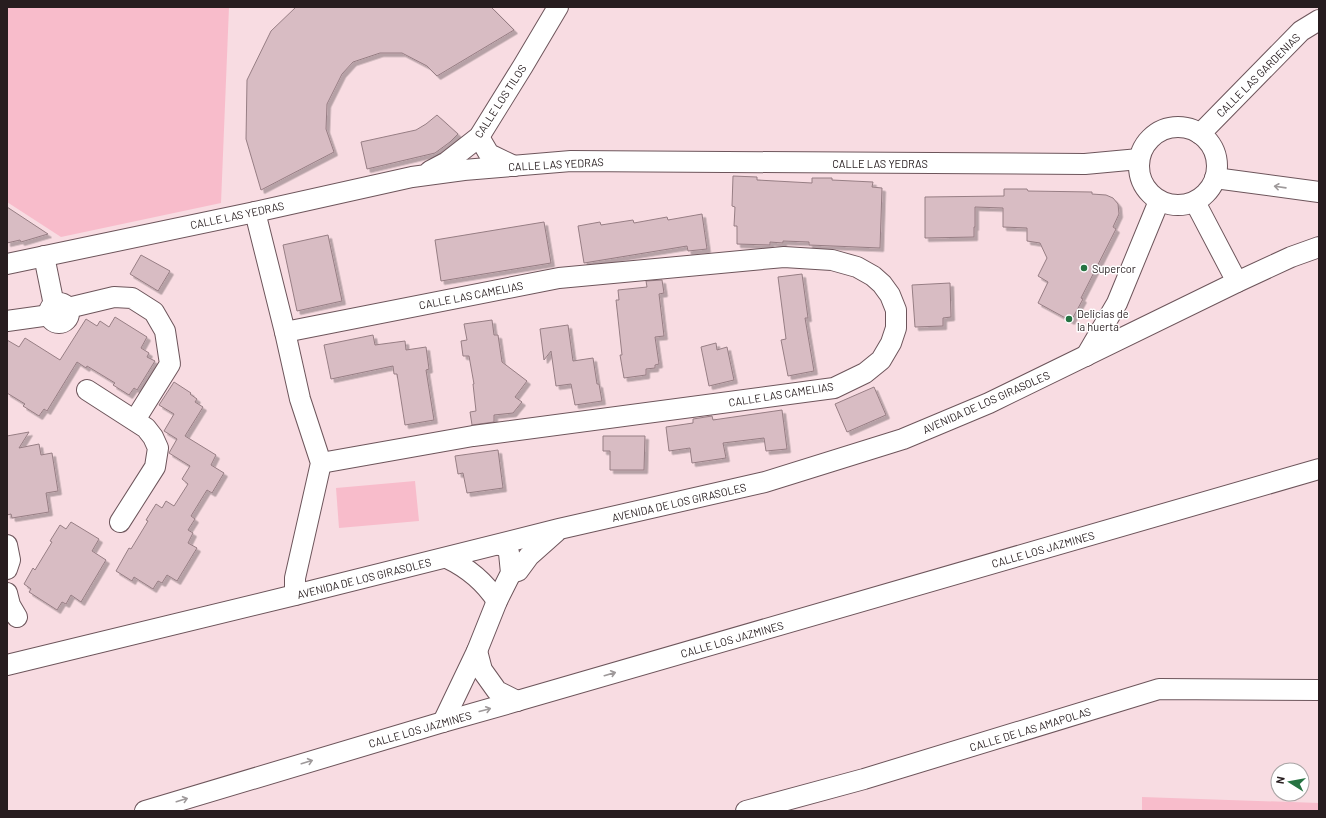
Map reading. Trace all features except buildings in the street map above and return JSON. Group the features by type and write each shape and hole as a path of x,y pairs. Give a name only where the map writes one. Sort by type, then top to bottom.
{"street":[{"name":"CALLE LOS TILOS","path":"422,176 446,162 479,137 558,7"},
{"name":"CALLE LAS GARDENIAS","path":"1200,134 1301,31 1319,20"},
{"path":"1170,128 1186,128 1200,134 1211,146 1217,161 1215,178 1208,192 1195,202 1183,205 1171,205 1159,201 1149,193 1142,183 1139,171 1140,159 1145,144 1156,134 1170,128"},
{"path":"479,137 489,154 514,166"},
{"name":"CALLE LAS YEDRAS","path":"7,264 422,176 514,166 571,161 1085,164 1140,159"},
{"path":"1215,178 1319,192"},
{"path":"1086,356 1117,303 1159,201"},
{"path":"1195,202 1237,282"},
{"path":"255,212 300,398 321,463 295,578 295,595"},
{"name":"AVENIDA DE LOS GIRASOLES","path":"7,665 559,530 765,482 903,439 989,403 1237,282 1291,257 1319,247"},
{"path":"44,256 57,309"},
{"name":"CALLE LAS CAMELIAS","path":"285,332 559,278 784,257 832,260 857,267 873,276 882,284 890,295 896,310 896,328 891,343 881,360 865,373 834,388 473,436 321,463"},
{"path":"7,321 114,297 132,298 154,312 165,331 170,364 135,420"},
{"path":"88,390 146,428 153,437 158,448 155,467 120,522"},
{"name":"CALLE LOS JAZMINES","path":"145,811 443,722 517,702 1319,469"},
{"path":"443,722 477,651 493,594 511,573 518,571 529,556 559,530"},
{"path":"7,545 10,560 7,569"},
{"path":"493,594 484,567 485,556 495,546 506,547 509,553 511,573"},
{"path":"447,558 462,565 493,594"},
{"path":"7,593 10,605 17,617"},
{"path":"477,651 482,670 498,691 517,702"},
{"name":"CALLE DE LAS AMAPOLAS","path":"746,811 864,779 1159,689 1319,690"}],"shaded area":[{"path":"7,7 229,7 221,203 61,237 7,202"},
{"path":"415,481 419,521 339,528 336,488"},
{"path":"1142,797 1319,803 1319,811 1142,811"}],"place":[{"name":"Supercor","path":"1084,268"},
{"name":"Delicias de la huerta","path":"1069,319"}]}
